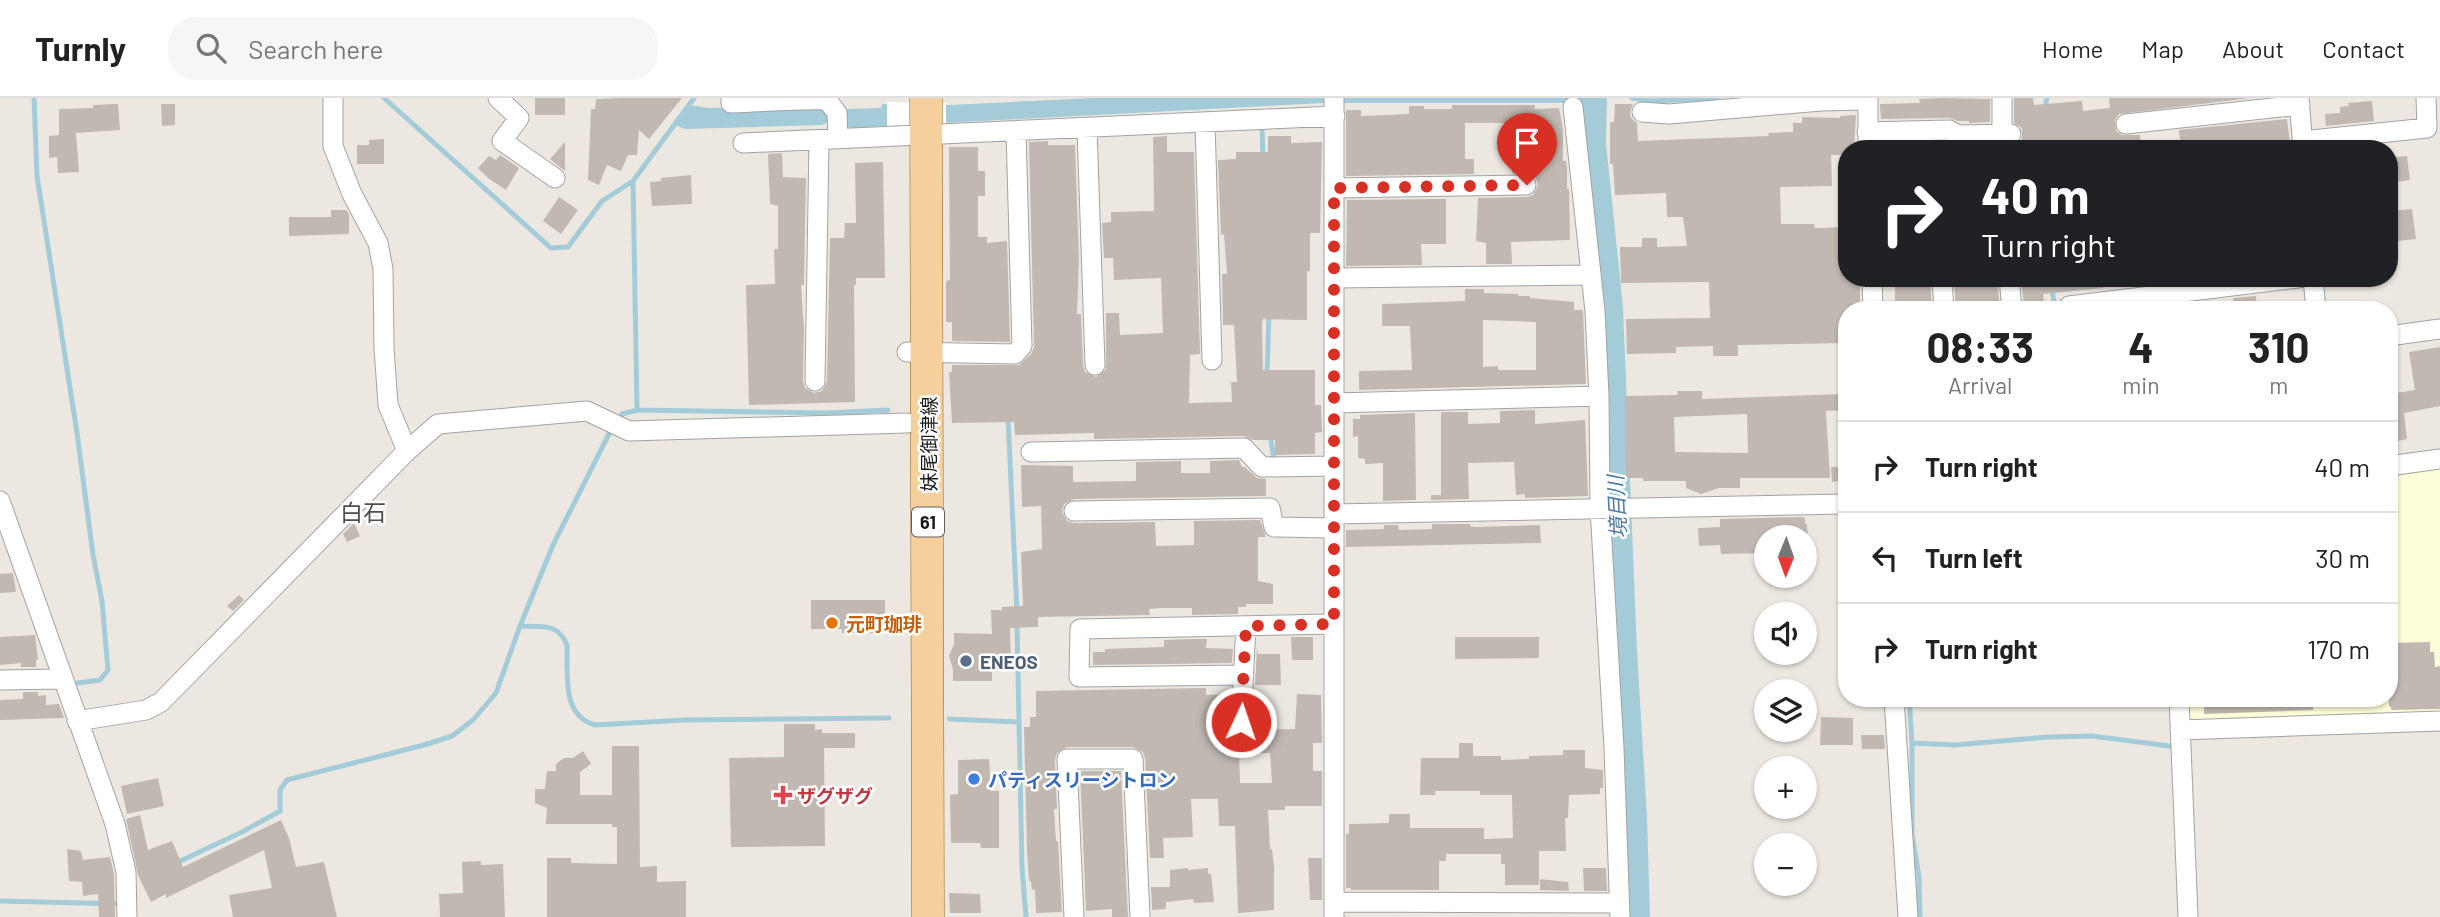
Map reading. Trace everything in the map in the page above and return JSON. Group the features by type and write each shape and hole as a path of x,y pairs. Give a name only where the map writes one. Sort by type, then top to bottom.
{"main road":[{"name":"妹尾御津線","path":"916,116 917,353 928,917"},
{"name":"妹尾御津線","path":"908,917 906,423 917,353"}],"street":[{"path":"333,98 333,146 352,194 378,243 383,269 388,405 407,451"},
{"path":"498,98 519,118 502,141 555,177"},
{"path":"731,98 731,103 827,100 837,116 828,139 815,381"},
{"path":"1875,140 1949,130 1958,135 2006,134 2002,98"},
{"path":"2339,140 2427,128 2426,98"},
{"path":"1642,112 1669,114 1868,99 1868,140"},
{"path":"2126,124 2299,101 2303,140"},
{"path":"743,143 828,139 916,116 1016,131 1205,122 1334,106 1334,909 1620,910 1609,508 1591,275 1573,107"},
{"path":"1205,122 1212,360"},
{"path":"1087,128 1095,365"},
{"path":"917,353 1015,354 1022,346 1016,131"},
{"path":"1334,188 1527,185"},
{"path":"1334,278 1591,275"},
{"path":"2111,301 2225,287"},
{"path":"2398,335 2440,329"},
{"path":"1334,403 1599,396"},
{"path":"77,721 146,710 161,702 407,451 438,424 587,411 629,430 906,423"},
{"path":"1031,452 1244,448 1262,467 1334,466"},
{"path":"2398,465 2440,459"},
{"path":"0,501 115,824 126,872 127,917"},
{"path":"1074,511 1270,508 1274,527 1334,521 1609,508 1838,504"},
{"path":"1244,675 1079,677 1080,629 1334,624"},
{"path":"1241,722 1246,626"},
{"path":"0,680 62,679"},
{"path":"1895,707 1908,917"},
{"path":"2180,707 2188,917"},
{"path":"2183,737 2440,721"},
{"path":"1074,917 1067,759 1133,759 1140,917"}],"shaded area":[{"path":"2440,469 2440,717 2190,724 2189,707 2398,707 2398,476"}],"water":[{"path":"1093,98 1592,98 1592,103 1324,103 849,128 842,118 833,118 823,125 685,129 675,125 690,105 710,108 773,106 798,101 842,113 847,109 881,108 882,104 950,105"}],"pier":[{"path":"887,102 946,103 946,125 887,129"}],"building":[{"path":"535,98 565,98 565,115 535,115"},
{"path":"682,98 649,139 639,130 637,155 628,155 621,171 607,165 599,185 588,180 591,109 595,109 596,99"},
{"path":"2014,98 2033,98 2034,105 2082,101 2083,111 2110,108 2109,98 2251,98 2119,114 2115,120 2116,131 2122,135 2140,135 2140,140 2021,140 2022,128 2014,123"},
{"path":"1919,99 1990,99 1990,122 1969,123 1949,118 1881,119 1880,104 1920,103"},
{"path":"2372,101 2374,121 2326,126 2325,114 2340,113 2340,107 2349,106 2348,103"},
{"path":"118,104 120,130 76,133 79,172 58,173 57,157 49,158 49,136 59,135 59,109"},
{"path":"161,104 175,104 175,125 162,126"},
{"path":"1615,104 1633,104 1630,112 1631,118 1637,123 1638,141 1769,136 1768,133 1793,132 1793,123 1802,123 1802,117 1840,118 1856,115 1855,140 1838,140 1838,155 1831,155 1832,186 1780,187 1781,224 1838,227 1838,287 1860,287 1860,301 1838,301 1838,343 1738,345 1738,356 1713,356 1713,346 1676,347 1676,353 1627,354 1626,319 1710,318 1709,282 1621,283 1620,247 1642,247 1642,238 1657,238 1657,247 1687,246 1683,217 1667,217 1666,193 1615,195 1613,164 1610,164 1610,122 1614,122"},
{"path":"1452,105 1535,105 1535,109 1559,108 1563,129 1563,161 1566,161 1569,189 1570,240 1511,242 1512,264 1486,264 1486,243 1476,241 1478,198 1527,197 1533,195 1538,185 1531,174 1512,173 1512,135 1508,135 1507,123 1465,123 1465,159 1474,159 1474,174 1346,176 1346,110 1361,110 1361,116 1388,115 1409,114 1409,106 1452,109"},
{"path":"2287,119 2290,140 2180,140 2179,130"},
{"path":"1167,136 1167,152 1194,152 1200,354 1190,355 1189,403 1232,402 1231,382 1237,382 1234,325 1223,325 1222,274 1227,274 1224,234 1221,235 1218,160 1236,159 1236,152 1268,152 1268,136 1291,136 1291,143 1322,142 1320,233 1310,233 1307,320 1263,319 1262,323 1263,370 1315,370 1315,405 1321,405 1322,432 1315,433 1315,454 1275,455 1275,440 1253,440 1244,436 1094,439 1094,433 1015,435 1014,422 952,423 949,372 952,372 952,365 1019,365 1031,354 1034,347 1029,142 1048,141 1048,145 1075,145 1079,259 1077,314 1081,314 1085,372 1096,377 1106,370 1106,313 1119,313 1120,335 1163,333 1161,278 1114,280 1113,258 1104,258 1102,223 1111,222 1111,212 1154,211 1153,137"},
{"path":"384,139 384,164 357,164 357,145 369,145 369,140"},
{"path":"565,142 565,171 550,159"},
{"path":"949,147 978,147 978,171 985,171 985,196 978,196 978,237 987,237 987,243 1007,241 1010,342 952,341 952,322 946,322 946,281 950,280"},
{"path":"782,153 783,177 806,178 804,285 801,285 803,381 805,388 814,393 822,391 827,381 830,238 844,238 845,223 856,223 855,163 883,162 885,278 856,278 854,285 855,402 749,405 746,285 775,284 774,249 778,249 778,206 770,204 768,154"},
{"path":"500,155 519,168 506,190 478,168 489,156 496,160"},
{"path":"2407,156 2410,180 2398,182 2398,157"},
{"path":"691,175 692,204 652,206 650,182"},
{"path":"559,197 578,210 561,234 543,221"},
{"path":"1446,199 1446,244 1421,244 1422,265 1346,266 1347,200"},
{"path":"2412,209 2416,239 2398,241 2398,210"},
{"path":"331,210 346,210 349,214 349,234 289,236 289,217 331,217"},
{"path":"1895,287 1931,287 1931,301 1895,301"},
{"path":"1955,287 1998,287 1999,301 1955,301"},
{"path":"2022,287 2103,287 2043,294 2044,301 2024,301"},
{"path":"1465,289 1484,289 1484,293 1519,294 1518,296 1530,298 1574,302 1574,310 1583,310 1586,384 1359,390 1359,371 1412,370 1410,326 1382,326 1382,304 1465,301","holes":["1483,320 1536,322 1536,370 1498,370 1498,366 1483,367"]},
{"path":"2256,296 2256,301 2233,301 2233,298"},
{"path":"2440,347 2440,406 2404,413 2407,439 2398,441 2398,393 2415,390 2409,352"},
{"path":"1677,391 1702,391 1702,399 1838,394 1838,410 1826,411 1830,478 1740,478 1740,488 1719,488 1701,494 1686,488 1686,481 1643,481 1643,478 1626,478 1625,396 1678,395","holes":["1747,414 1748,453 1675,452 1674,417"]},
{"path":"1535,410 1535,424 1585,420 1588,496 1525,498 1525,494 1516,495 1514,462 1468,463 1469,499 1431,500 1431,495 1441,495 1441,412 1468,412 1468,424 1500,423 1500,411"},
{"path":"1415,413 1416,500 1383,501 1383,463 1365,464 1365,459 1358,458 1358,436 1353,437 1353,419 1360,419 1360,415"},
{"path":"1239,460 1242,467 1257,478 1266,479 1266,496 1074,499 1064,504 1062,512 1067,521 1074,523 1155,522 1156,546 1194,545 1194,521 1260,520 1266,537 1258,537 1258,581 1273,584 1273,604 1246,604 1246,607 1238,607 1238,614 1192,615 1192,608 1161,608 1149,609 1150,615 1038,617 1038,627 1010,628 1011,665 992,664 992,681 953,681 949,656 954,644 954,633 992,634 991,610 1023,606 1021,552 1042,549 1041,506 1022,507 1021,465 1073,466 1073,482 1136,481 1136,462 1181,461 1181,473 1210,473 1210,461"},
{"path":"1831,467 1838,467 1838,481 1832,482"},
{"path":"1802,517 1807,525 1754,525 1754,553 1721,554 1720,545 1699,546 1698,528 1720,527 1720,519"},
{"path":"354,523 360,536 347,542 343,534"},
{"path":"1432,524 1470,524 1474,527 1540,525 1541,543 1346,547 1346,530 1384,529 1384,525 1398,525 1399,530 1432,529"},
{"path":"13,573 16,592 0,593 0,574"},
{"path":"239,595 244,600 233,611 227,606"},
{"path":"811,600 885,600 885,633 842,633 842,629 811,629"},
{"path":"35,635 38,660 36,667 21,667 21,663 0,665 0,637"},
{"path":"1291,637 1313,637 1313,660 1292,660"},
{"path":"1455,637 1539,637 1539,658 1455,659"},
{"path":"1207,639 1206,648 1233,649 1232,663 1093,665 1093,652 1105,652 1105,649 1164,647 1164,640"},
{"path":"2430,642 2435,667 2440,666 2440,709 2391,710 2391,707 2398,707 2398,643"},
{"path":"1257,648 1258,654 1280,654 1281,685 1255,685"},
{"path":"1206,688 1206,695 1230,694 1230,727 1240,734 1249,730 1295,729 1297,694 1321,695 1322,743 1313,743 1313,771 1322,771 1322,806 1285,806 1285,810 1268,810 1270,849 1274,866 1274,910 1238,913 1235,826 1219,826 1218,799 1191,799 1193,837 1163,838 1164,858 1150,858 1143,752 1133,747 1067,747 1057,753 1055,760 1057,809 1054,809 1062,912 1036,913 1035,889 1032,890 1029,881 1027,850 1024,727 1030,727 1030,717 1036,717 1036,691","holes":["1239,753 1270,753 1272,783 1240,783"]},
{"path":"23,692 46,695 46,705 59,704 64,718 0,720 0,700 23,699"},
{"path":"2204,707 2313,707 2313,710 2204,714"},
{"path":"1821,717 1853,718 1853,745 1820,745"},
{"path":"784,724 815,724 815,730 822,729 822,733 855,733 855,748 824,748 825,846 731,847 729,758 784,757"},
{"path":"1861,735 1884,735 1885,749 1862,749"},
{"path":"1459,743 1473,743 1473,756 1501,756 1501,760 1563,755 1563,750 1585,750 1585,768 1603,770 1603,788 1600,788 1600,794 1569,795 1568,818 1565,818 1566,851 1539,851 1539,885 1505,885 1505,864 1501,864 1501,854 1446,854 1446,861 1439,861 1439,890 1346,888 1346,834 1349,834 1349,824 1389,823 1389,814 1410,814 1410,828 1484,828 1484,839 1513,838 1512,795 1480,795 1480,791 1435,791 1435,795 1420,795 1421,758 1459,758"},
{"path":"612,746 639,746 640,867 657,866 657,882 686,881 686,917 547,917 547,858 571,858 571,863 617,864 617,827 612,827 612,824 546,824 547,808 535,803 535,789 545,789 547,771 556,771 556,764 564,758 573,758 583,751 591,764 580,772 580,795 612,795"},
{"path":"989,759 991,791 999,791 999,848 981,848 980,843 951,843 950,795 958,794 958,760"},
{"path":"1080,771 1121,771 1128,917 1112,917 1112,909 1086,911"},
{"path":"158,778 164,806 127,814 121,786"},
{"path":"140,815 148,850 172,841 183,867 281,820 289,838 296,867 324,862 337,917 233,917 229,895 272,888 264,850 166,898 166,894 151,902 138,875 126,819"},
{"path":"67,849 81,851 83,860 110,857 114,874 115,917 99,917 98,894 83,896 82,882 69,881"},
{"path":"1308,858 1322,858 1322,900 1310,900"},
{"path":"481,861 481,865 503,864 505,917 440,917 439,894 463,893 462,862"},
{"path":"1208,868 1214,902 1194,903 1193,899 1166,902 1166,909 1152,910 1151,887 1170,887 1170,870"},
{"path":"1583,868 1606,868 1607,891 1584,891"},
{"path":"1540,879 1568,882 1569,891 1540,890"},
{"path":"949,893 980,894 981,913 950,913"}],"waterway":[{"path":"34,98 37,176 102,601 108,670 100,680 70,684"},
{"path":"384,98 551,248 568,247 602,201 633,181 694,98"},
{"name":"境目川","path":"1591,98 1590,144 1607,308 1634,917"},
{"path":"1632,98 1650,101 1717,98"},
{"path":"2044,111 2047,98"},
{"path":"1262,128 1263,159"},
{"path":"618,420 622,414 637,410 633,181"},
{"path":"2052,289 2054,301"},
{"path":"1267,376 1269,312"},
{"path":"637,410 825,413 888,410"},
{"path":"1008,417 1017,613"},
{"path":"176,863 280,811 280,790 287,780 452,736 473,720 496,693 553,545 612,428"},
{"path":"1270,434 1274,459"},
{"path":"1017,623 1022,868 1026,917"},
{"path":"520,626 542,626 559,632 567,645 567,681 571,703 584,720 595,725 685,720 889,718"},
{"path":"1910,707 1912,834 1919,877 1920,917"},
{"path":"949,719 1019,722"},
{"path":"1912,743 1955,745 2092,736 2177,747"},
{"path":"0,901 124,904"}],"place":[{"name":"元町珈琲","path":"832,623"},
{"name":"ENEOS","path":"966,661"},
{"name":"パティスリーシトロン","path":"974,779"},
{"name":"ザグザグ","path":"783,795"}],"district":[{"name":"白石","path":"363,512"}],"route":[{"path":"1241,722 1246,626 1334,624 1334,188 1527,185"}]}
